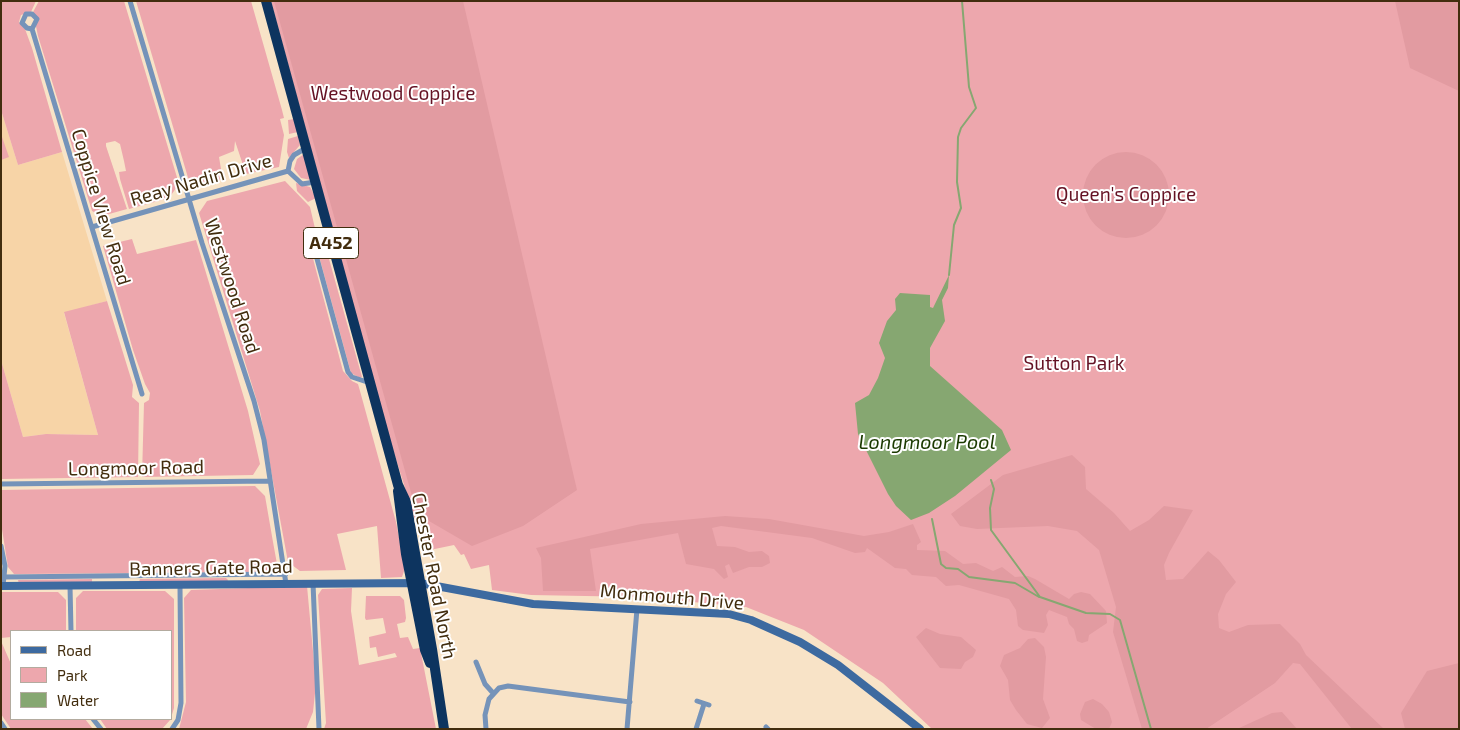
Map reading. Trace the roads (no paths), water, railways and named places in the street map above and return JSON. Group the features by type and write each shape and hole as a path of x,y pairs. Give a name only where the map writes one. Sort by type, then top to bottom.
{"highway":[{"name":"Chester Road North","path":"266,1 398,485 406,502 425,650 436,675 444,729"}],"street":[{"name":"Westwood Road","path":"130,1 189,198 254,401 270,481 286,574 286,584"},
{"name":"Coppice View Road","path":"32,29 142,394"},
{"name":"Reay Nadin Drive","path":"288,171 290,160 294,154 307,148"},
{"name":"Reay Nadin Drive","path":"92,227 288,171"},
{"name":"Reay Nadin Drive","path":"288,171 302,184 316,182"},
{"path":"330,237 315,240 313,244 348,372 352,378 370,383"},
{"name":"Longmoor Road","path":"1,484 270,481"},
{"path":"1,546 3,583"},
{"name":"Banners Gate Road","path":"3,583 286,574"},
{"path":"313,582 319,729"},
{"name":"Banners Gate Road","path":"3,583 70,586 180,586 313,582 416,583"},
{"name":"Monmouth Drive","path":"416,583 509,601 729,614 772,628 838,665 920,729"},
{"path":"70,586 71,630"},
{"path":"172,729 178,720 180,703 180,586"},
{"path":"627,729 637,609"},
{"path":"476,662 485,684 493,692"},
{"path":"486,729 485,715 489,699 493,692 508,686 630,702"},
{"path":"696,729 707,705 697,701"},
{"path":"1,723 5,729"}],"water":[{"name":"Longmoor Pool","path":"949,275 948,288 942,300 945,321 930,348 930,366 1002,430 1011,450 955,496 929,513 911,520 896,506 888,494 858,434 855,403 869,395 878,378 885,358 879,343 887,321 896,310 895,299 900,293 930,295 930,307 933,308"}],"waterway":[{"path":"949,275 954,225 961,208 957,182 958,137 961,128 976,108 969,87 962,1"},
{"path":"991,480 994,489 990,508 991,530 1040,597 1086,613 1110,614 1120,620 1151,729"},
{"path":"932,519 941,564 946,568 958,569 969,577 1015,583 1039,597"}],"park label":[{"name":"Westwood Coppice","path":"393,94"},
{"name":"Queen's Coppice","path":"1126,195"},
{"name":"Sutton Park","path":"1074,364"}]}
